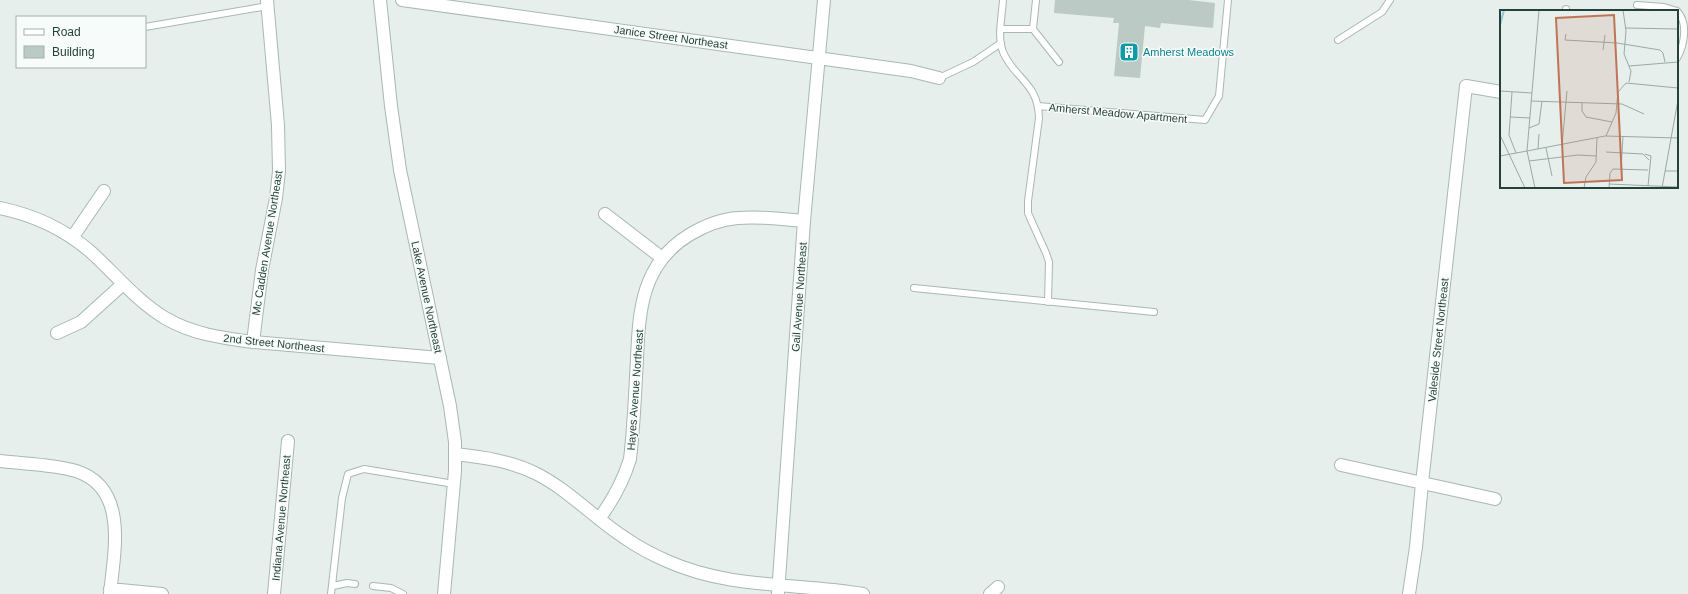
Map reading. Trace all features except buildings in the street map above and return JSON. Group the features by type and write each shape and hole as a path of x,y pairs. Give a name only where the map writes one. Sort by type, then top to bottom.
{"street":[{"name":"Lake Avenue Northeast","path":"380,0 394,137 440,358 454,435 454,484 444,594"},
{"name":"Janice Street Northeast","path":"402,0 911,71 939,78"},
{"name":"Gail Avenue Northeast","path":"779,590 804,221 824,0"},
{"name":"Mc Cadden Avenue Northeast","path":"253,342 262,270 276,198 279,171 278,125 267,3"},
{"name":"Valeside Street Northeast","path":"1409,594 1416,547 1466,86 1500,92"},
{"path":"72,238 104,191"},
{"name":"2nd Street Northeast","path":"0,208 30,216 47,223 72,238 91,252 150,309 182,327 210,336 253,342 440,358"},
{"path":"605,214 662,258"},
{"name":"Hayes Avenue Northeast","path":"599,519 617,493 630,459 640,311 647,284 662,258 675,245 693,233 707,226 725,220 752,217 804,221"},
{"path":"57,333 81,322 123,284"},
{"name":"Indiana Avenue Northeast","path":"274,594 288,441"},
{"path":"455,454 482,457 509,463 530,471 559,487 624,538 668,562 706,574 779,590 863,594"},
{"path":"0,461 59,468 76,472 85,476 100,487 109,500 115,522 110,591 162,594"},
{"path":"1341,465 1495,499"}],"lane":[{"path":"1003,0 1001,43 1007,59 1035,95 1038,106"},
{"path":"1036,0 1033,30 1059,62"},
{"name":"Amherst Meadow Apartment","path":"1048,302 1049,262 1028,212 1038,106 1205,120 1219,96 1228,0"},
{"path":"1338,40 1382,12 1390,0"},
{"path":"146,27 267,3"},
{"path":"1637,5 1664,7 1674,10"},
{"path":"1678,12 1682,14 1687,26 1683,48 1678,56"},
{"path":"1001,29 1033,30"},
{"path":"939,78 973,62 1001,43"},
{"path":"914,288 1154,312"},
{"path":"331,594 342,498 348,474 364,469 454,484"},
{"path":"333,586 355,584"},
{"path":"373,586 391,588 403,594"}],"place":[{"name":"Amherst Meadows","path":"1129,52"}]}
